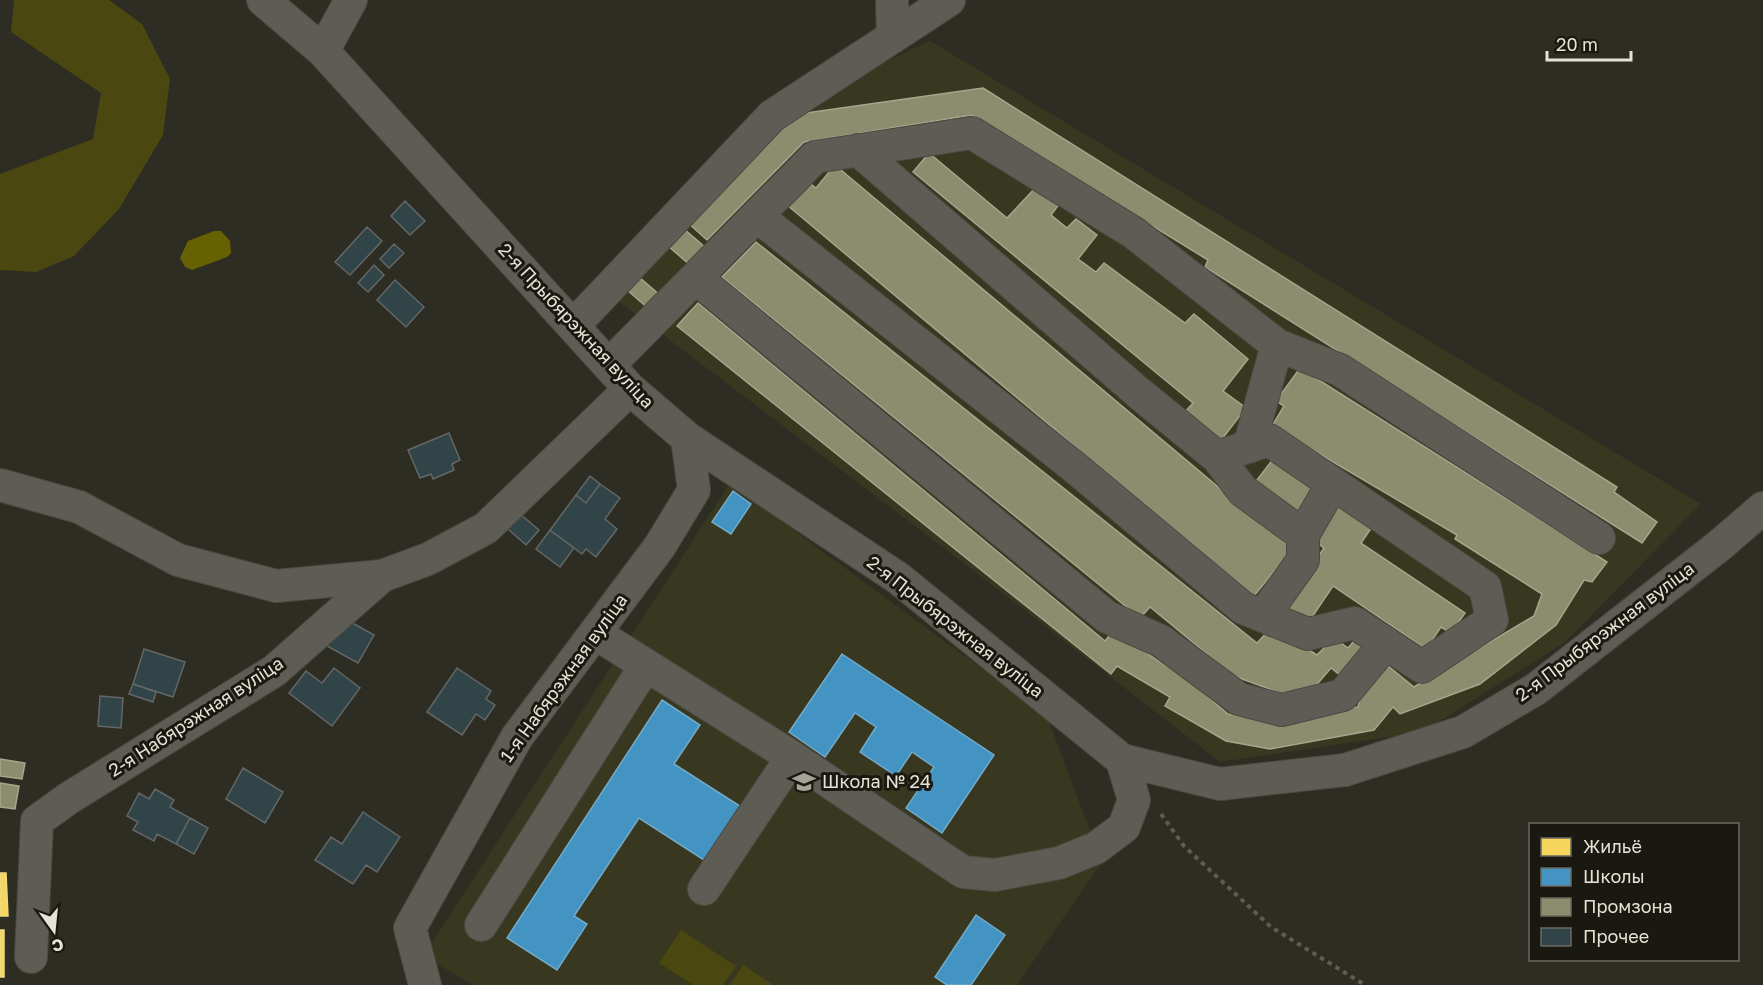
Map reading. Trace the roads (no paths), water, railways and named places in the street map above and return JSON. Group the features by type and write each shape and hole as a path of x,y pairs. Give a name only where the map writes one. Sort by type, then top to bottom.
{"street":[{"name":"2-я Прыбярэжная вуліца","path":"262,0 323,51 630,389 687,438 898,578 1122,760 1220,784 1345,770 1463,732 1536,689 1711,552 1763,508"},
{"path":"323,51 351,0"},
{"path":"892,0 893,37"},
{"path":"573,326 772,116 949,0"},
{"path":"609,365 815,157 972,133 1134,233 1277,345 1340,370 1599,538"},
{"path":"858,150 1140,394 1217,457 1243,491 1303,535"},
{"path":"757,216 1073,466 1243,608 1308,634 1355,623 1422,667 1492,620 1485,587 1269,440 1217,457"},
{"path":"696,278 1107,616 1161,641 1239,699 1282,710 1343,695 1386,643"},
{"path":"1249,447 1277,345"},
{"name":"2-я Набярэжная вуліца","path":"31,957 37,821 69,798 274,670 382,576 428,559 486,528 630,389"},
{"name":"1-я Набярэжная вуліца","path":"425,985 410,928 517,737 660,546 694,490 687,438"},
{"path":"1263,616 1303,560 1303,535 1334,483"},
{"path":"0,485 79,507 178,560 276,586 382,576"},
{"path":"595,633 792,757 963,872 995,875 1059,863 1096,848 1124,827 1134,800 1122,760"},
{"path":"481,925 646,665"},
{"path":"704,889 792,757"}],"place":[{"name":"Школа № 24","path":"804,782"}]}
